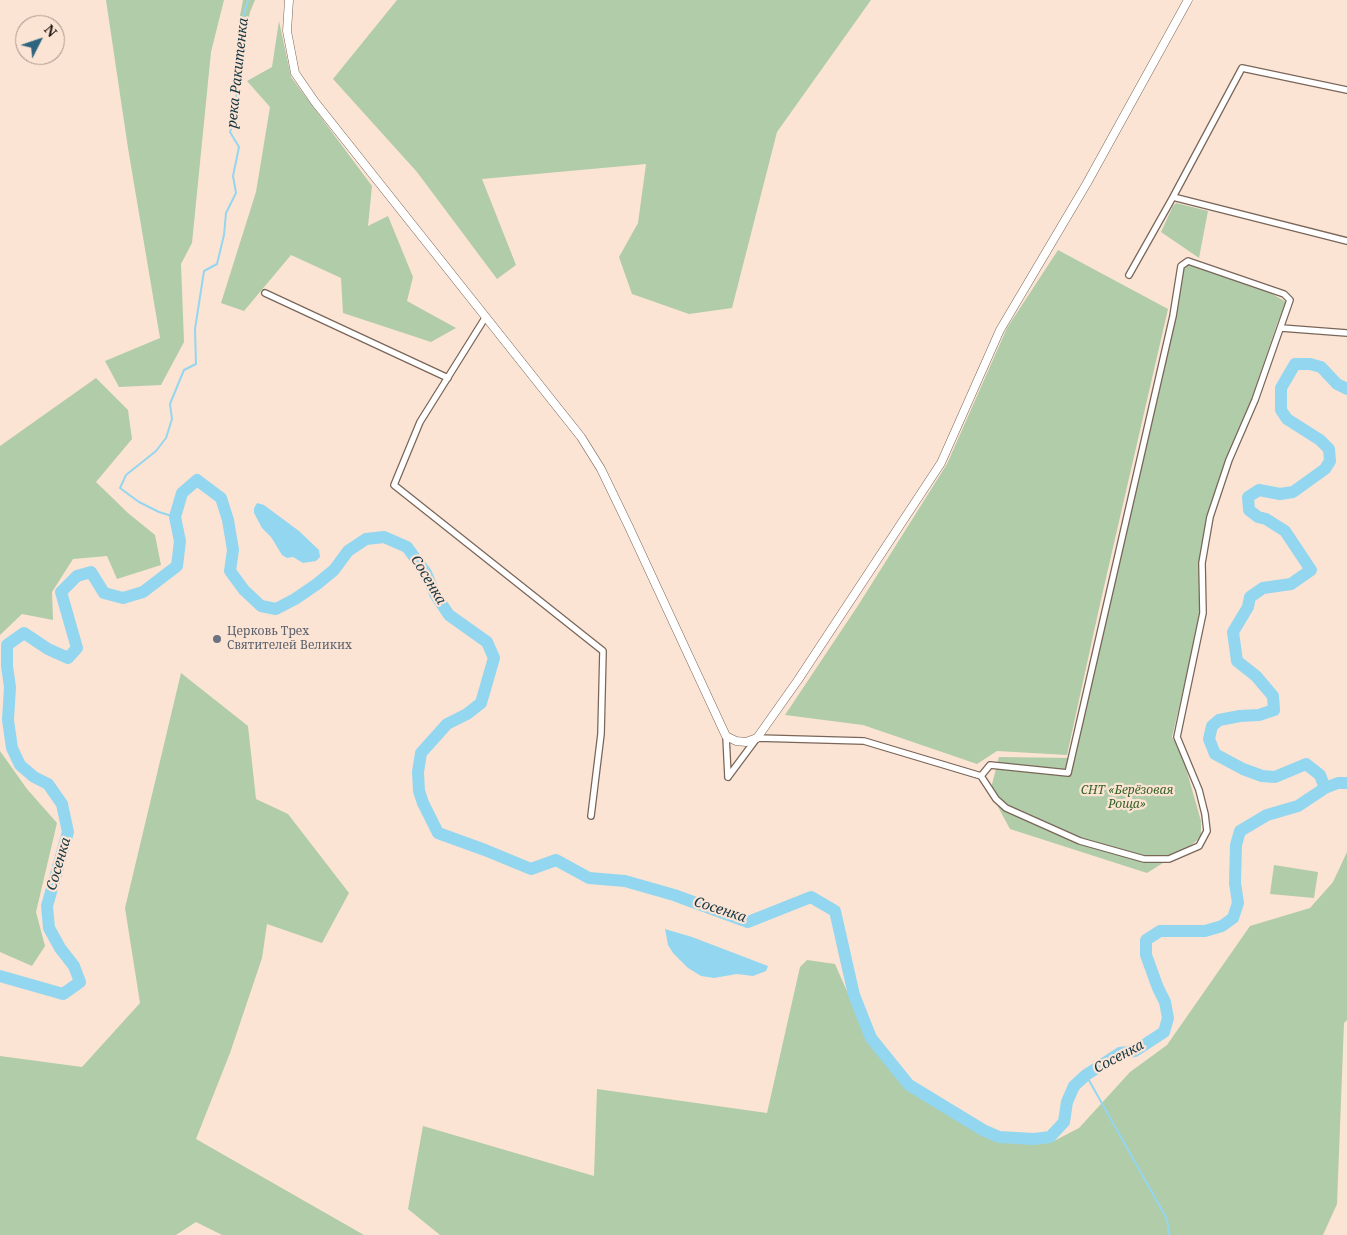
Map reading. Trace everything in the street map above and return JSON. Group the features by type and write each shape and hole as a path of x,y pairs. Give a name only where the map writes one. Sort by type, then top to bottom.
{"street":[{"path":"289,0 287,31 295,73 315,102 581,437 601,469 726,736 728,777 821,646 941,463 1000,330 1087,183 1188,0"},
{"path":"1129,275 1242,68 1347,90"},
{"path":"1173,197 1347,241"},
{"path":"726,736 736,741 746,742 757,738 864,741 981,776 996,799 1006,808 1080,841 1144,859 1169,859 1199,846 1207,831 1205,814 1199,790 1177,737 1202,613 1202,563 1210,517 1228,460 1255,400 1290,300 1284,294 1188,261 1181,266 1173,316 1068,773 990,765 981,776"},
{"path":"266,293 448,378"},
{"path":"485,318 420,422 394,485 603,651 600,734 591,816"},
{"path":"1281,328 1347,333"}],"green space":[{"path":"106,0 224,0 211,52 192,243 181,264 184,342 161,385 119,387 105,361 160,338 128,148"},
{"path":"243,0 255,0 250,12 238,73 239,21"},
{"path":"397,0 871,0 777,132 732,308 689,314 632,294 619,257 638,223 646,164 482,179 516,265 497,279 417,172 333,79"},
{"path":"279,21 291,77 372,186 368,226 388,216 413,277 407,301 456,328 431,342 343,313 341,278 291,255 244,311 221,303 256,192 270,107 247,81 272,67"},
{"path":"1176,203 1208,211 1199,258 1161,232"},
{"path":"1058,250 1168,309 1067,755 997,751 977,764 863,725 785,715 859,604 947,464 1007,328"},
{"name":"СНТ «Берёзовая Роща»","path":"1188,262 1262,288 1286,302 1204,540 1201,614 1172,737 1181,751 1201,821 1201,837 1147,873 1010,829 990,792 999,757 1075,758 1184,269"},
{"path":"96,378 128,410 132,439 96,482 128,513 155,535 161,565 117,579 107,556 73,559 52,592 53,620 22,614 0,635 0,446"},
{"path":"181,673 248,726 256,799 288,814 349,893 322,943 267,924 262,958 230,1053 196,1139 364,1235 222,1235 196,1222 176,1235 0,1235 0,1056 82,1067 140,1003 125,908"},
{"path":"0,751 27,789 57,823 36,912 45,946 32,966 0,952"},
{"path":"1347,852 1347,1020 1344,1023 1337,1204 1323,1235 440,1235 408,1209 423,1126 594,1176 597,1089 767,1113 800,967 807,960 835,964 868,1039 908,1087 997,1139 1054,1141 1079,1128 1130,1072 1167,1045 1250,926 1310,908 1333,882"},
{"path":"1274,865 1318,872 1314,898 1270,894"}],"water":[{"path":"257,503 264,505 299,531 319,550 320,557 316,561 303,563 293,557 287,558 282,555 271,537 262,528 254,513"},
{"path":"665,929 692,937 768,966 766,971 753,976 737,974 714,978 701,976 688,968 673,953 668,945"}],"waterway":[{"name":"река Ракитенка","path":"175,517 159,512 139,502 120,488 126,475 156,451 166,438 172,419 170,404 184,370 196,364 195,329 204,271 217,264 224,235 226,213 236,193 233,176 239,147 230,132 235,116 242,22 248,0"},
{"name":"Сосенка","path":"0,976 63,994 80,982 74,966 60,948 49,928 47,906 68,832 62,804 48,784 34,777 20,765 12,748 8,720 10,687 7,645 24,633 48,649 68,658 77,648 61,592 77,576 91,572 104,593 123,598 143,592 177,566 180,541 175,517 182,493 197,480 221,498 228,520 233,550 230,571 244,590 261,606 276,609 295,599 334,570 348,551 366,539 384,537 407,547 426,573 435,594 449,615 487,642 494,658 481,703 467,714 447,724 421,753 418,772 419,791 438,833 531,869 556,860 589,878 625,881 674,895 748,922 811,897 835,911 854,995 871,1038 909,1085 983,1130 999,1137 1034,1139 1050,1137 1064,1122 1067,1102 1074,1086 1086,1075 1120,1053 1135,1051 1164,1032 1168,1018 1165,1002 1146,955 1146,940 1160,931 1205,931 1222,926 1233,918 1238,903 1235,883 1236,845 1240,831 1267,815 1298,806 1325,788 1320,775 1306,764 1275,777 1262,776 1243,769 1215,754 1209,739 1212,726 1219,720 1259,715 1274,710 1273,696 1256,676 1237,661 1233,632 1248,607 1250,597 1263,588 1291,584 1311,570 1285,531 1266,519 1258,517 1249,510 1248,497 1259,490 1280,494 1293,492 1325,469 1330,461 1329,449 1320,440 1287,419 1281,410 1281,388 1295,364 1310,364 1321,367 1337,384 1347,389"},
{"path":"1325,788 1338,783 1347,783"},
{"path":"1086,1075 1167,1219 1169,1235"}],"place":[{"name":"Церковь Трех Святителей Великих","path":"217,639"}]}
